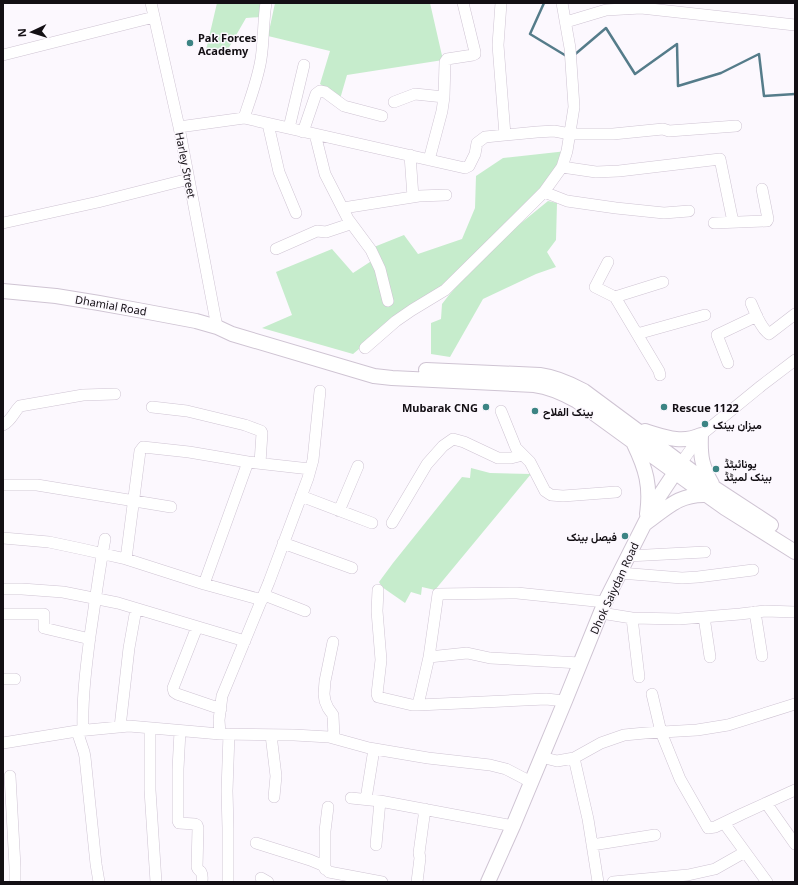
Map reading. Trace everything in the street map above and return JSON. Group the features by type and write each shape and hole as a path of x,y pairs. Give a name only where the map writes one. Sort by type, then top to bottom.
{"main road":[{"name":"Dhamial Road","path":"3,291 56,296 196,321 217,327 232,334 374,376 392,378 488,377"},
{"path":"488,377 540,375 569,383 584,392 633,428 678,468"},
{"path":"488,377 552,388 563,393 577,401 634,442 678,468 795,552"},
{"path":"633,428 675,439 688,439 701,435 703,466 710,491"},
{"path":"634,442 647,477 649,496 647,515 644,524"},
{"name":"Dhok Saiydan Road","path":"488,882 513,826 603,607 656,500 678,468"},
{"path":"644,524 680,499 710,491 795,542"}],"street":[{"name":"Harley Street","path":"151,3 179,127 217,327"},
{"path":"244,118 261,59 266,3"},
{"path":"429,160 442,111 445,62 447,58 475,54 463,3"},
{"path":"500,3 498,45 505,135"},
{"path":"365,348 396,321 445,290 544,192 562,167 568,151 574,107 570,48 562,3"},
{"path":"566,22 606,10 641,8 795,25"},
{"path":"3,55 154,16"},
{"path":"288,128 304,65"},
{"path":"303,132 316,94 320,91 325,92 344,106 382,116"},
{"path":"394,102 415,94 444,97"},
{"path":"179,127 244,118 465,168 470,166 475,154 477,143 485,137 554,131 570,134 613,134 663,128 669,131 736,126"},
{"path":"268,124 279,172 296,213"},
{"path":"315,134 325,174 350,222 371,250 380,269 388,301"},
{"path":"410,156 413,196"},
{"path":"562,167 596,172 619,171 720,159 733,222"},
{"path":"3,222 98,202 188,179"},
{"path":"714,223 767,221 768,219 762,189"},
{"path":"544,192 567,201 616,208 664,213 689,211"},
{"path":"343,208 413,196 446,195"},
{"path":"276,249 317,231 326,232 347,225 350,222"},
{"path":"608,262 595,287 615,297 660,375"},
{"path":"615,297 663,282"},
{"path":"751,304 766,332 769,334 795,314"},
{"path":"637,334 705,315"},
{"path":"728,363 717,335 757,316"},
{"name":"Dhok Saiydan Road","path":"678,468 701,435 760,386 795,360"},
{"path":"228,882 227,791 224,734 219,720 222,696 263,598 313,460 320,391"},
{"path":"3,425 12,418 20,406 83,395 115,394"},
{"path":"152,407 187,411 245,425 261,430 262,433 254,463 204,584"},
{"path":"501,411 516,448 530,462 544,491 551,496 616,492"},
{"path":"392,523 427,464 443,446 453,439 464,442 498,458 511,458 523,455"},
{"path":"126,559 140,451 143,446 254,463 310,469"},
{"path":"339,510 358,466"},
{"path":"3,485 37,485 172,507"},
{"path":"300,496 372,523"},
{"path":"3,538 49,542 103,553 204,584 263,598 305,611"},
{"path":"99,882 84,752 80,731 90,639 105,539"},
{"path":"283,543 352,568"},
{"path":"628,556 705,552"},
{"path":"620,573 698,578 753,570"},
{"path":"3,589 63,592 118,603 245,640"},
{"path":"378,590 377,611 381,660 377,694 378,697 412,705 546,700 565,701"},
{"path":"418,705 428,657 438,594 517,593 603,607 632,618 679,619 765,611 795,612"},
{"path":"120,727 129,648 136,609"},
{"path":"756,612 762,656"},
{"path":"3,614 44,614 44,628 90,639"},
{"path":"704,617 710,657"},
{"path":"632,618 639,677"},
{"path":"197,626 173,688 174,692 221,709"},
{"path":"332,642 324,694 328,708 333,715 334,738"},
{"path":"428,657 467,653 490,658 580,663"},
{"path":"3,679 15,679"},
{"path":"652,694 661,732 680,779 708,828 715,827 795,790"},
{"path":"541,757 557,761 574,758 601,743 624,735 697,730 728,725 795,704"},
{"path":"3,743 80,731 129,726 224,734 329,737 374,749 428,758 490,765 506,769 531,782"},
{"path":"150,728 150,790 156,882"},
{"path":"180,731 178,821 182,824 197,825 197,867 201,872 202,882"},
{"path":"271,735 276,776 274,797"},
{"path":"366,799 374,749"},
{"path":"574,758 588,819 598,882"},
{"path":"10,776 15,882"},
{"path":"351,798 380,801 513,826"},
{"path":"376,846 380,801"},
{"path":"766,803 795,844"},
{"path":"325,869 325,831 328,807"},
{"path":"417,882 425,809"},
{"path":"724,823 767,882"},
{"path":"592,845 655,835"},
{"path":"256,843 310,860 322,866 329,872 382,882"},
{"path":"612,882 688,875 715,869 745,852"}],"green space":[{"path":"217,3 264,3 261,17 246,18 227,51 206,50"},
{"path":"275,3 430,3 443,60 347,75 340,99 320,84 330,51 268,36"},
{"path":"567,151 547,186 446,284 384,328 353,354 262,328 292,315 276,272 332,249 353,273 373,260 374,247 404,235 418,254 462,239 475,208 476,176 503,158"},
{"path":"548,201 557,203 556,240 547,252 556,267 536,274 483,299 450,357 431,354 431,323 441,319 442,304 493,246"},
{"path":"471,468 490,473 531,474 435,590 422,587 421,595 411,592 405,603 382,587 379,582 462,477 470,478"}],"waterway":[{"path":"544,3 530,34 568,57"},
{"path":"573,56 606,28 635,74 677,44 678,86 721,73 759,54 764,96 795,94"}],"place":[{"name":"Pak Forces Academy","path":"190,43"},
{"name":"Mubarak CNG","path":"486,407"},
{"name":"Rescue 1122","path":"664,407"},
{"name":"بینک الفلاح","path":"535,411"},
{"name":"میزان بینک","path":"705,424"},
{"name":"یونائیٹڈ بینک لمیٹڈ","path":"716,469"},
{"name":"فیصل بینک","path":"625,536"}]}
